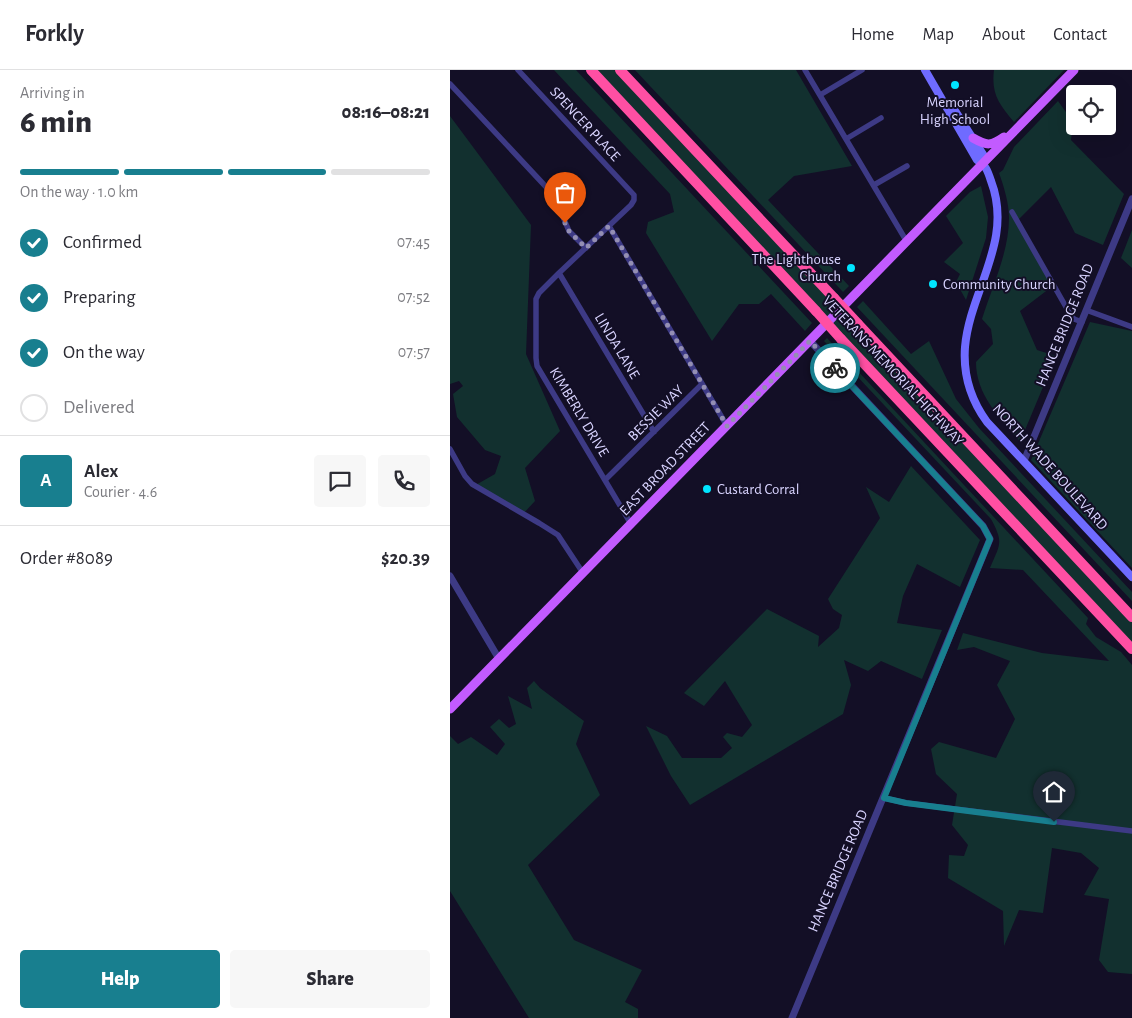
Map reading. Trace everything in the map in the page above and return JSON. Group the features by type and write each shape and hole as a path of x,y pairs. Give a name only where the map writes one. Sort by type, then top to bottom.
{"highway":[{"name":"VETERANS MEMORIAL HIGHWAY","path":"591,70 1132,648"},
{"name":"VETERANS MEMORIAL HIGHWAY","path":"620,70 1132,617"}],"main road":[{"name":"NORTH WADE BOULEVARD","path":"925,70 977,160 983,164"},
{"name":"NORTH WADE BOULEVARD","path":"930,70 984,156 983,164 996,195 999,217 995,246 968,330 965,347 966,371 973,399 984,418 1132,577"},
{"name":"EAST BROAD STREET","path":"450,709 1074,70"},
{"path":"973,138 989,144 1016,130"}],"street":[{"name":"SPENCER PLACE","path":"518,70 634,195"},
{"path":"805,70 907,242"},
{"path":"820,96 862,70"},
{"path":"450,84 548,189 557,203 569,231 586,248"},
{"path":"846,139 881,118"},
{"path":"874,185 907,166"},
{"name":"KIMBERLY DRIVE","path":"631,524 537,366 536,299 539,293 559,273 630,206 634,200 634,195"},
{"name":"HANCE BRIDGE ROAD","path":"1024,461 1132,199"},
{"path":"1012,212 1070,314 1074,319 1082,322"},
{"path":"609,226 727,426"},
{"name":"LINDA LANE","path":"559,273 654,432"},
{"path":"1086,310 1132,328"},
{"name":"HANCE BRIDGE ROAD","path":"792,1018 990,539 983,526 810,341"},
{"name":"BESSIE WAY","path":"605,480 702,384"},
{"path":"450,449 465,476 472,484 558,535 583,573"},
{"path":"450,576 499,659"},
{"path":"884,798 906,803 1132,831"}],"green space":[{"path":"554,70 576,70 812,323 805,331 771,294 759,304 739,304 712,341 646,233 648,222 674,212 670,194"},
{"path":"594,70 617,70 837,307 827,317"},
{"path":"635,70 796,70 852,166 794,176 768,200 849,286 843,292"},
{"path":"994,70 1064,70 1014,122 997,98 993,78"},
{"path":"1058,101 1066,112 1066,135 1072,135 1071,140 1124,194 1103,245 1075,233 1051,187 1017,221 1054,285 1020,311 1037,350 1056,356 1020,442 990,405 980,385 976,362 993,344 991,329 982,319 1003,256 1008,231 1008,207 999,173 1003,170 1014,147"},
{"path":"450,116 531,225 526,354 560,431 525,468 535,501 522,515 474,486 495,474 501,456 485,450 457,417 453,394 463,386 459,381 450,384"},
{"path":"981,186 988,217 986,238 966,300 956,282 960,274 944,262 963,243 946,216 970,192"},
{"path":"1132,230 1132,268 1121,258"},
{"path":"863,301 911,354 929,341 956,399 979,428 1132,592 1132,601 857,307"},
{"path":"842,313 1132,622 1132,643 832,324"},
{"path":"1090,322 1132,331 1132,568 1031,460"},
{"path":"827,338 1088,618 1086,624 1096,637 1121,652 1132,665 1132,974 1108,972 1099,960 1109,899 1084,895 1099,868 1081,853 1052,848 1043,913 1019,910 1004,946 1003,911 948,878 949,855 964,856 968,845 952,825 957,794 936,774 931,749 939,742 996,758 1015,719 997,685 1010,661 974,647 957,650 963,633 1042,653 1109,661 1023,570 990,568 999,543 998,533 991,519 824,341"},
{"path":"911,466 980,540 960,587 917,564 903,596 897,623 942,630 922,679 881,661 868,671 844,660 851,685 843,714 690,805 671,776 646,726 667,736 682,758 721,758 732,748 723,737 727,733 742,737 752,725 725,681 704,706 684,693 767,609 819,636 818,647 839,628 842,615 833,609 828,599 880,518 866,487 889,502"},
{"path":"534,681 540,688 584,721 576,744 600,795 528,865 574,940 642,970 625,1002 638,1009 638,1018 529,1018 450,891 450,736 458,744 471,737 497,755 505,744 490,727 499,719 509,728 516,724 508,696 532,709 527,688"}],"way so far":[{"path":"565,223 569,231 586,248 609,226 727,426 810,341 835,368"}],"place":[{"name":"Memorial High School","path":"955,85"},
{"name":"The Lighthouse Church","path":"851,268"},
{"name":"Community Church","path":"933,284"},
{"name":"Custard Corral","path":"707,489"}],"route":[{"path":"835,368 983,526 990,539 990,543 884,798 906,803 1054,822"}]}
